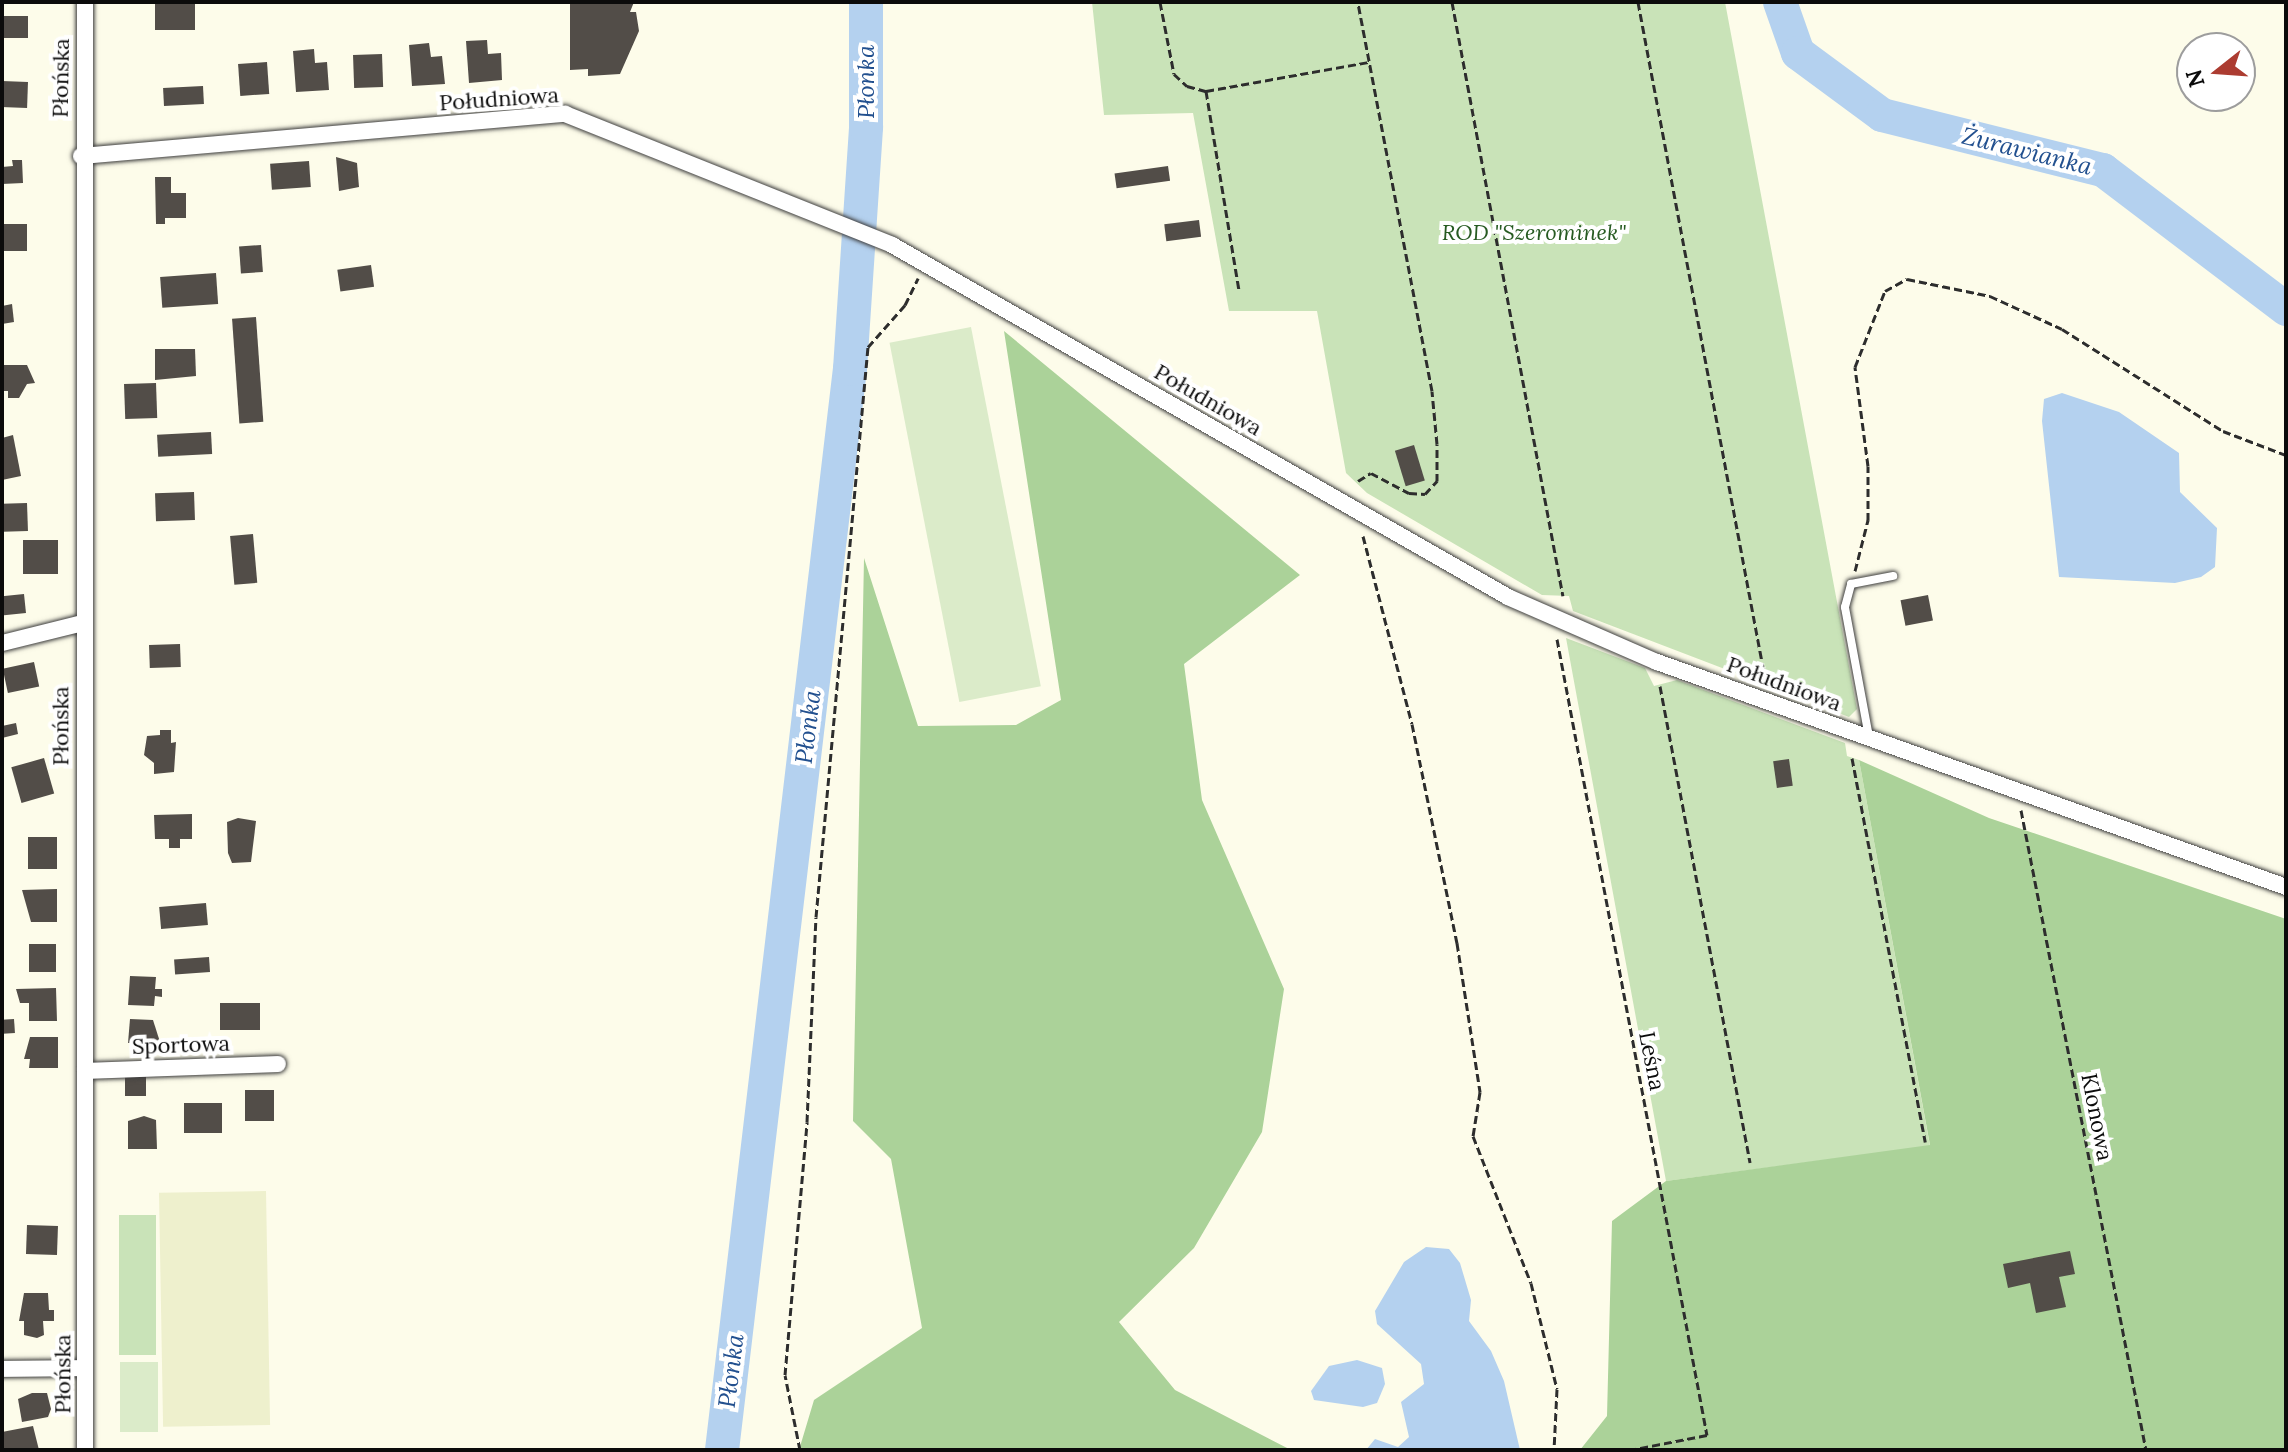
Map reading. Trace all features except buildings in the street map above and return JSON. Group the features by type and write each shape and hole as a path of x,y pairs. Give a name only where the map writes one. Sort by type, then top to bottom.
{"street":[{"name":"Płońska","path":"85,2 81,156 85,1450"},
{"name":"Południowa","path":"81,156 565,114 836,218 892,245 1508,597 1552,617 1657,662 2286,887"},
{"path":"2,643 83,623"},
{"name":"Sportowa","path":"85,1071 278,1064"},
{"path":"2,1369 85,1368"}],"lane":[{"path":"1869,738 1845,607 1851,584 1893,576"}],"path":[{"path":"1160,2 1174,74 1187,86 1206,91 1369,62"},
{"path":"1358,2 1432,391 1437,481 1425,494 1409,493 1371,473 1358,481"},
{"path":"1452,2 1563,596"},
{"path":"1638,2 1764,673"},
{"path":"1206,91 1239,290"},
{"path":"800,1450 785,1375 807,1122 816,917 868,347 905,305 925,264"},
{"path":"1851,584 1868,520 1868,466 1855,367 1885,291 1907,279 1942,282 2005,302 2074,337 2223,431 2286,455"},
{"path":"1360,513 1366,558 1412,724 1465,990 1480,1092 1473,1136 1531,1283 1557,1389 1554,1450"},
{"name":"Leśna","path":"1552,617 1707,1435 1630,1450"},
{"path":"1660,686 1750,1163"},
{"path":"1852,758 1925,1142"},
{"name":"Klonowa","path":"2017,791 2146,1450"}],"green space":[{"name":"ROD \"Szerominek\"","path":"1092,2 1725,2 1857,709 1849,717 1774,688 1770,672 1743,676 1573,611 1569,596 1542,595 1367,493 1346,473 1317,311 1229,311 1193,113 1104,115"},
{"path":"971,327 1041,686 959,702 890,343"},
{"path":"1004,331 1300,575 1184,664 1202,800 1284,989 1262,1132 1194,1248 1119,1322 1175,1390 1291,1450 799,1450 814,1400 922,1328 891,1159 853,1121 864,558 918,726 1016,725 1061,700"},
{"path":"1566,638 1645,668 1654,686 1677,680 1845,743 1847,756 1859,760 1930,1146 1666,1181"},
{"path":"1859,760 1989,818 2286,919 2286,1450 1580,1450 1607,1416 1612,1221 1666,1181 1930,1145"},
{"path":"266,1191 270,1425 163,1427 159,1193"},
{"path":"119,1215 156,1215 156,1355 119,1355"},
{"path":"120,1362 158,1362 158,1432 120,1432"}],"water":[{"path":"2062,393 2119,412 2179,453 2180,492 2217,528 2215,567 2201,577 2175,583 2059,577 2042,421 2044,399"},
{"path":"1426,1247 1449,1249 1460,1263 1471,1300 1469,1321 1491,1351 1504,1381 1520,1450 1366,1450 1375,1439 1398,1447 1409,1437 1401,1402 1424,1384 1421,1364 1377,1324 1375,1311 1404,1262"},
{"path":"1357,1360 1382,1368 1385,1384 1377,1403 1363,1407 1314,1400 1311,1391 1329,1366"}],"waterway":[{"name":"Płonka","path":"722,1450 850,369 866,127 866,2"},
{"name":"Żurawianka","path":"1780,2 1798,53 1882,115 2103,170 2286,309"}]}
